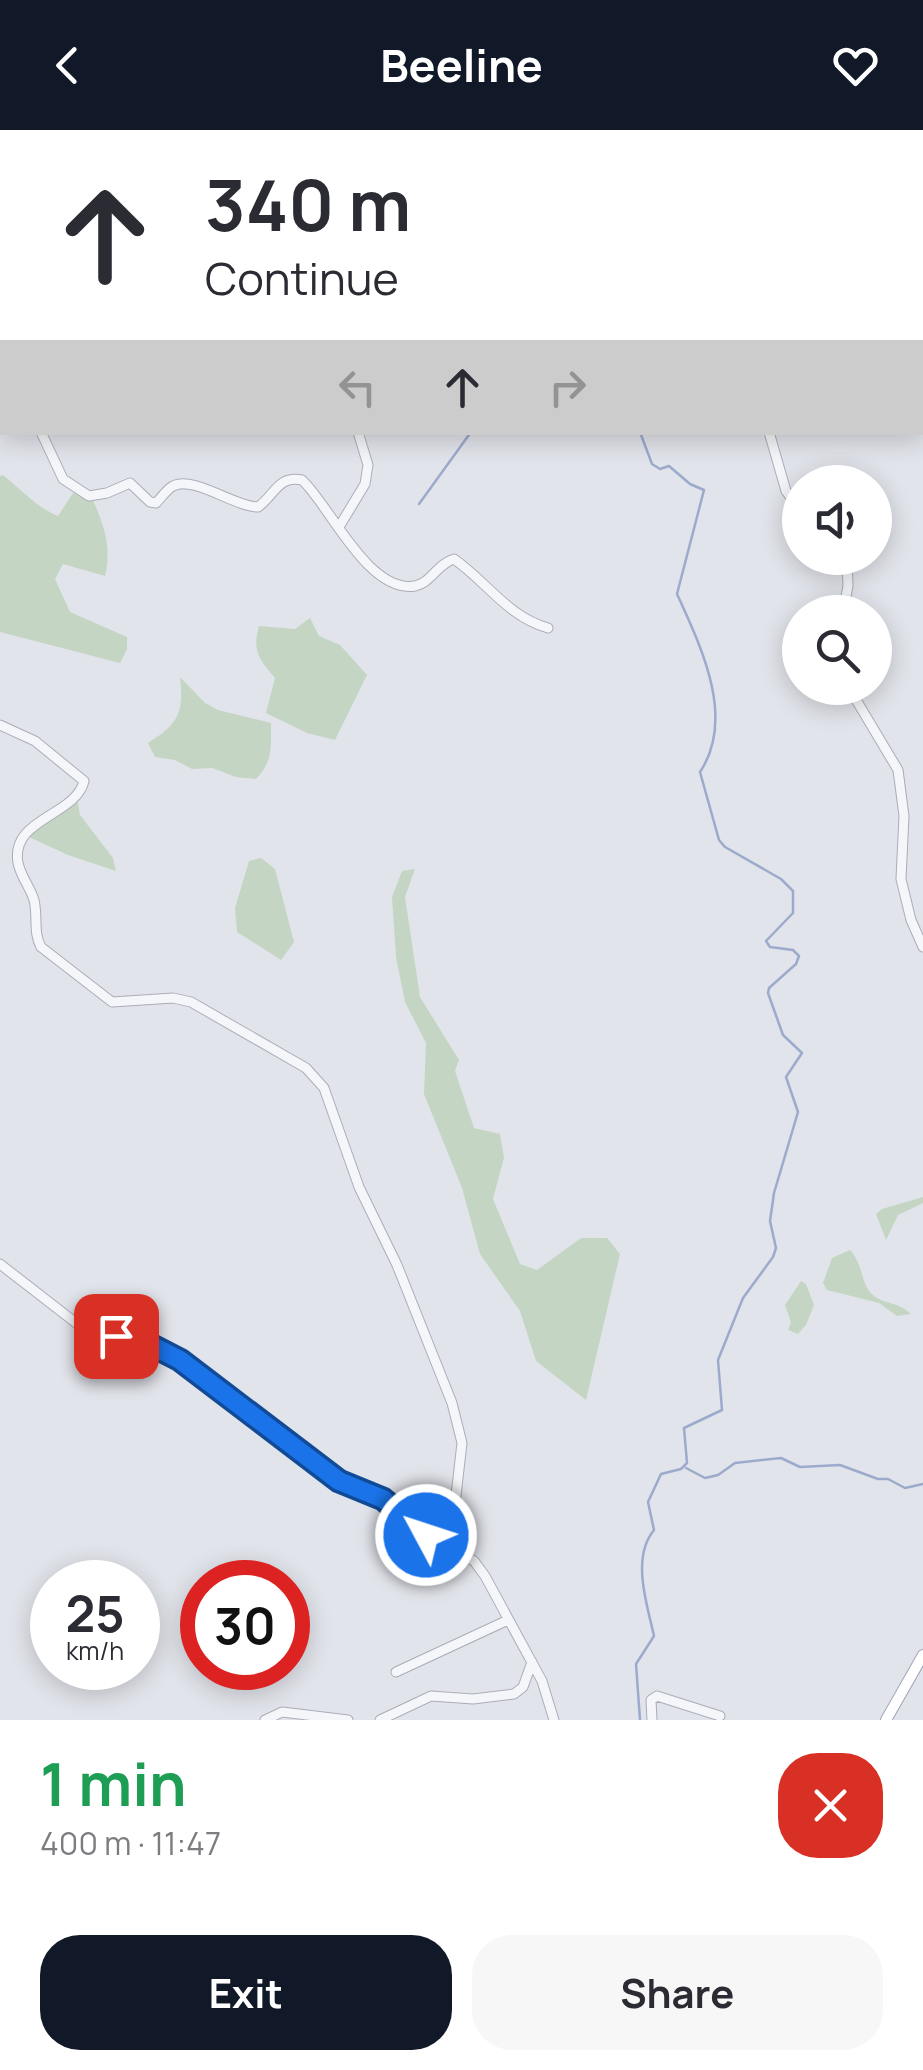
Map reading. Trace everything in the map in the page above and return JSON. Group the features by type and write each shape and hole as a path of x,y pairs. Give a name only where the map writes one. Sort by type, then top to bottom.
{"main road":[{"path":"886,1720 923,1655"}],"street":[{"path":"42,435 64,479 89,496 130,483 156,503 172,487 184,484 258,507 280,484 296,478 307,484 352,549 384,576 417,586 442,564 454,560 476,574 491,593 527,622 548,628"},
{"path":"340,527 366,484 368,466 359,435"},
{"path":"771,435 782,476"},
{"path":"859,705 898,770 904,816 902,879 911,920 923,947"},
{"path":"0,725 35,742 84,780 77,794 33,826 19,845 18,864 32,896 36,938 41,947 112,1002 176,998 191,1002 306,1068 323,1084 359,1187 397,1265 452,1404 462,1443 451,1539 455,1549"},
{"path":"0,1264 76,1322 98,1332 139,1340 192,1368 339,1481 383,1499 413,1526 455,1549 482,1570 545,1687 554,1720"},
{"path":"396,1672 508,1620"},
{"path":"380,1720 434,1695 473,1699 514,1694 523,1687 532,1662"},
{"path":"652,1720 651,1700 658,1696 720,1716"},
{"path":"270,1717 302,1712 348,1720"}],"green space":[{"path":"3,475 58,516 73,493 93,500 106,537 105,576 63,564 55,579 70,612 127,637 127,649 120,663 0,632"},
{"path":"310,618 319,636 340,645 367,675 335,740 307,733 266,713 275,678 258,654 259,626 295,629"},
{"path":"180,677 205,703 218,710 271,723 268,760 256,779 212,768 192,769 175,760 155,757 148,743 167,730 177,716"},
{"path":"77,799 80,815 113,858 116,871 29,837 44,820"},
{"path":"261,858 275,869 294,942 281,960 237,932 235,908 249,861"},
{"path":"415,869 405,897 420,997 459,1060 455,1071 474,1128 500,1134 504,1158 493,1199 520,1264 537,1270 581,1238 607,1238 620,1254 586,1400 536,1361 520,1311 480,1254 462,1188 424,1094 426,1043 405,1002 396,957 392,897 402,871"},
{"path":"923,1197 923,1203 898,1215 886,1240 876,1214"},
{"path":"850,1250 869,1291 911,1314 897,1316 879,1303 827,1290 823,1283 832,1258"},
{"path":"801,1281 814,1305 798,1334 788,1330 791,1322 785,1305"}],"waterway":[{"path":"419,504 469,435"},
{"path":"640,1720 636,1664 654,1636 642,1567 647,1541 654,1530 648,1502 661,1474 681,1469 687,1463 684,1428 722,1410 718,1360 743,1298 776,1248 770,1221 774,1193 798,1112 786,1077 802,1053 783,1035 768,993 799,956 793,950 770,947 766,941 793,913 793,891 781,879 719,840 700,772 715,729 715,706 704,659 677,594 704,490 669,466 660,469 652,464 641,435"},
{"path":"686,1468 705,1478 718,1475 735,1463 781,1458 800,1467 840,1465 905,1488 923,1484"}],"route":[{"path":"116,1336 147,1343 180,1360 339,1481 383,1499 426,1535"}]}
